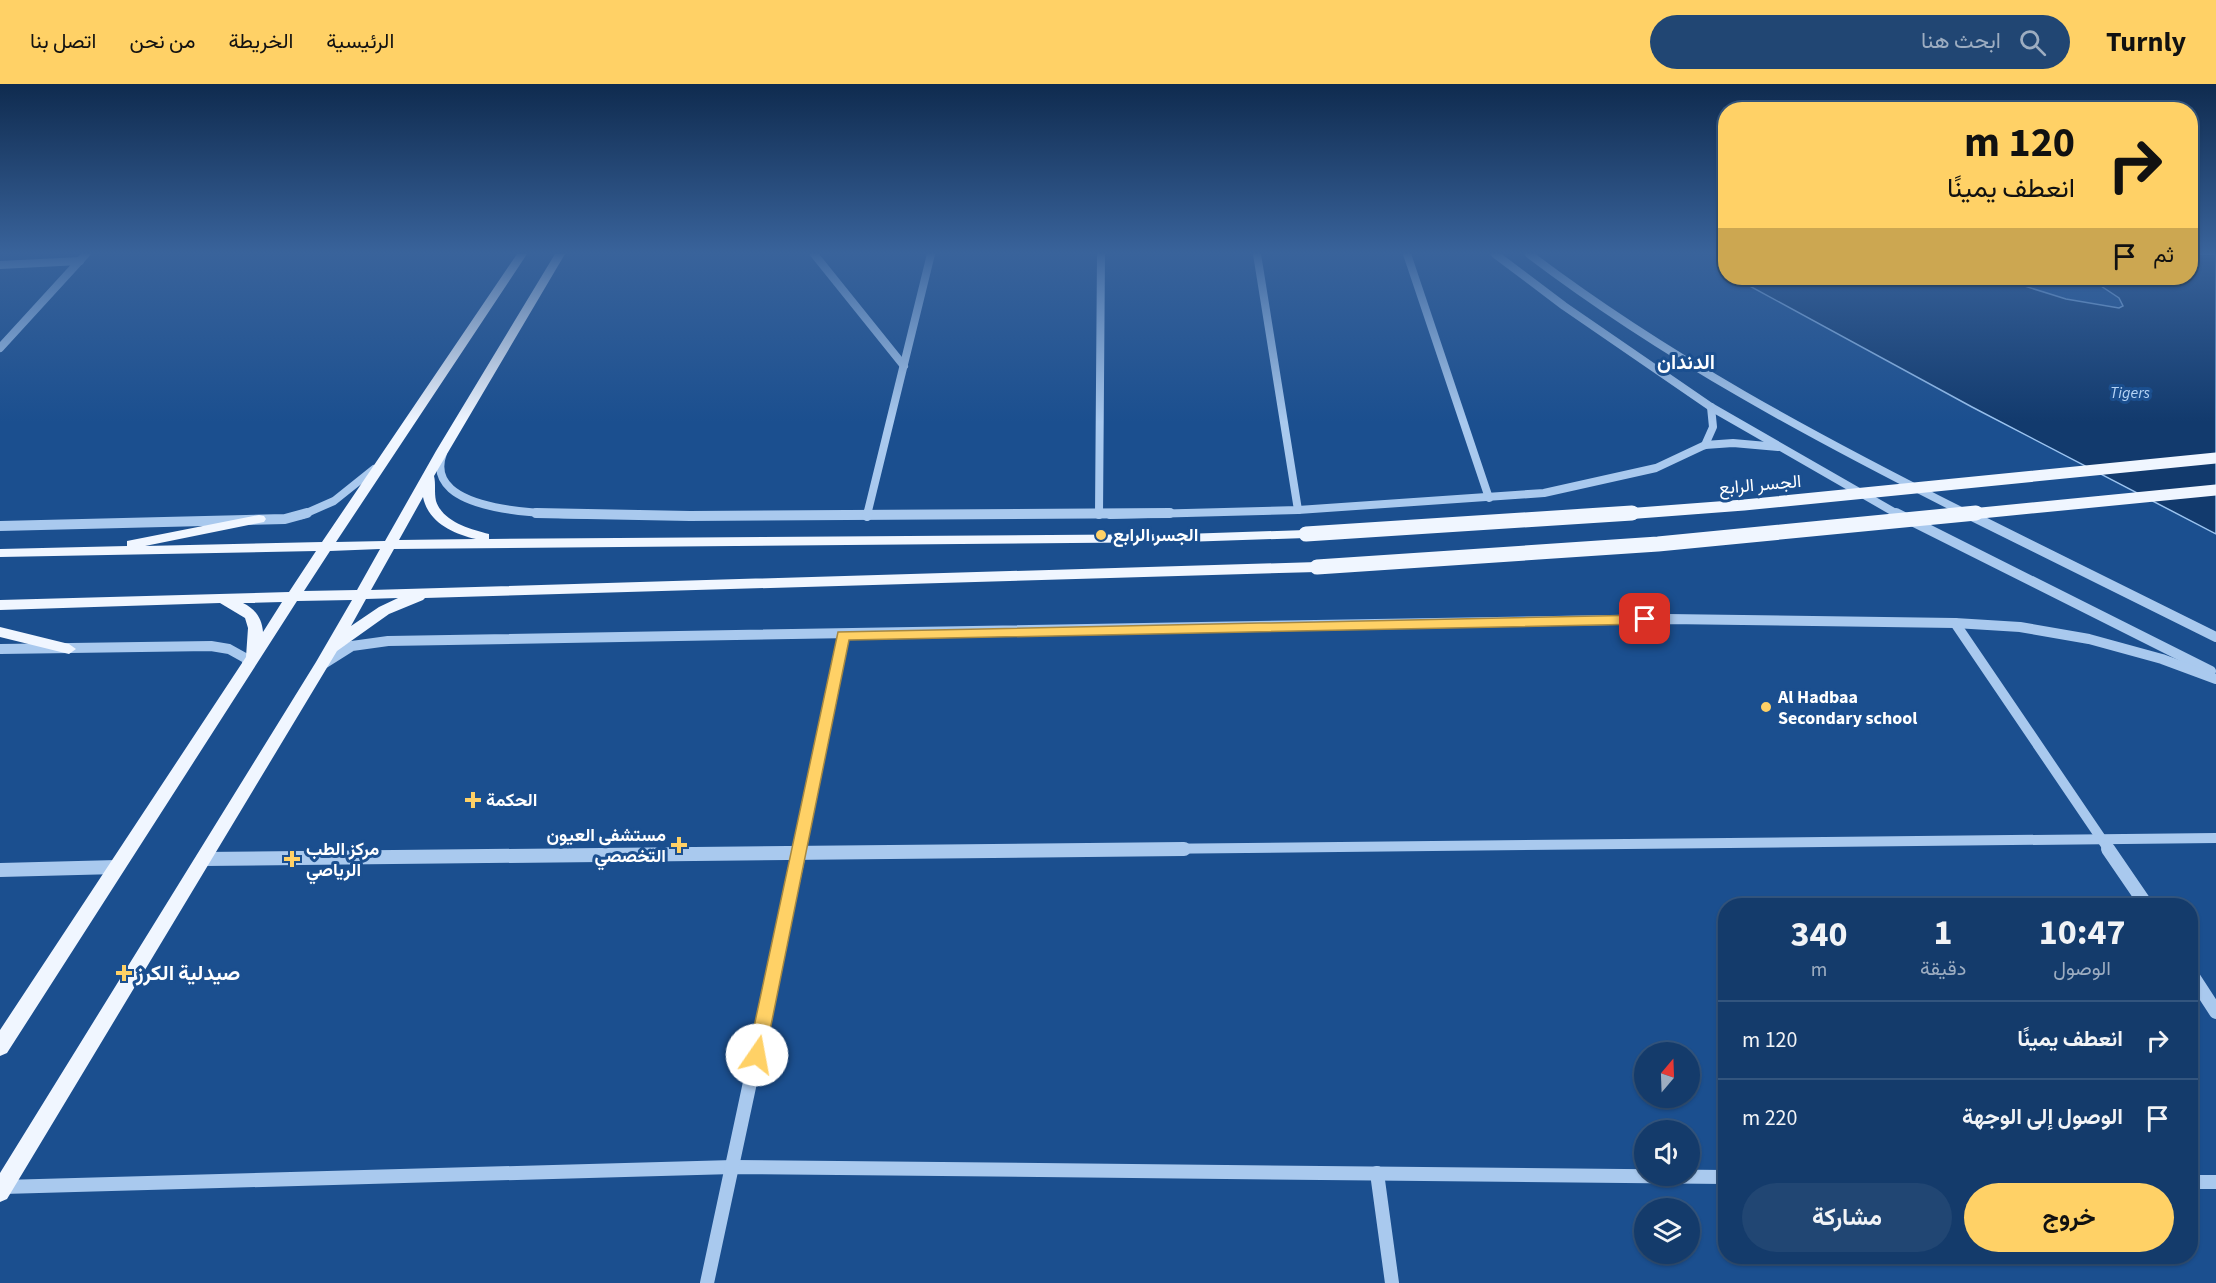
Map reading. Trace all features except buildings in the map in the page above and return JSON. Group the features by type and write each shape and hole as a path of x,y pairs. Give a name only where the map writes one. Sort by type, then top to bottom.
{"main road":[{"path":"0,1047 379,465 484,310"},
{"path":"2,1189 322,665 444,447 526,310"},
{"name":"الجسر الرابع","path":"532,543 1029,541 1306,534 1721,507 2216,458"},
{"path":"431,471 427,489 431,506 445,523 467,534 497,540 532,543"},
{"path":"0,605 1317,567 1658,544 2216,490"},
{"path":"77,553 259,519"},
{"path":"0,553 532,543"},
{"path":"322,665 351,634 381,612 409,599 452,591"},
{"path":"179,600 222,602 239,606 252,614 256,626 248,667"},
{"path":"0,632 69,649"}],"street":[{"path":"0,348 35,310"},
{"path":"859,310 904,366"},
{"path":"867,516 918,310"},
{"path":"1099,515 1101,310"},
{"path":"1266,310 1298,510"},
{"path":"1426,310 1489,498"},
{"path":"1570,310 1711,407 1778,447 1924,529 2110,623 2216,673"},
{"path":"1605,310 1715,381 1880,469 2216,637"},
{"path":"1705,445 1713,427 1711,407"},
{"path":"444,447 440,461 442,475 453,490 471,501 507,511 556,514 867,516 1099,515 1298,510 1489,498 1569,489 1613,480 1656,468 1705,445 1748,444 1778,447"},
{"path":"0,526 285,519 318,511 346,494 379,465"},
{"path":"322,665 338,653 368,642 1668,619 1955,623 2020,627 2089,639 2216,679"},
{"path":"1955,623 2142,898"},
{"path":"2110,623 2216,684"},
{"path":"707,1283 799,855 843,635"},
{"path":"0,649 211,646 241,653 247,658 248,667"},
{"path":"203,859 799,855 2216,838"},
{"path":"0,870 117,867"},
{"path":"2198,984 2216,1012"},
{"path":"2,1189 733,1167 1718,1177"},
{"path":"1377,1173 1392,1283"},
{"path":"2198,1182 2216,1182"}],"water":[{"name":"Tigers","path":"1794,310 2216,310 2216,534 1972,407"}],"place":[{"name":"الجسر الرابع","path":"1101,535"},
{"name":"Al Hadbaa Secondary school","path":"1766,707"},
{"name":"الحكمة","path":"473,800"},
{"name":"مستشفى العيون التخصصي","path":"679,845"},
{"name":"مركز الطب الرياصي","path":"292,859"},
{"name":"صيدلية الكرز","path":"124,973"}],"district":[{"name":"الدندان","path":"1686,363"}],"route":[{"path":"757,1055 843,635 1645,619"}]}
